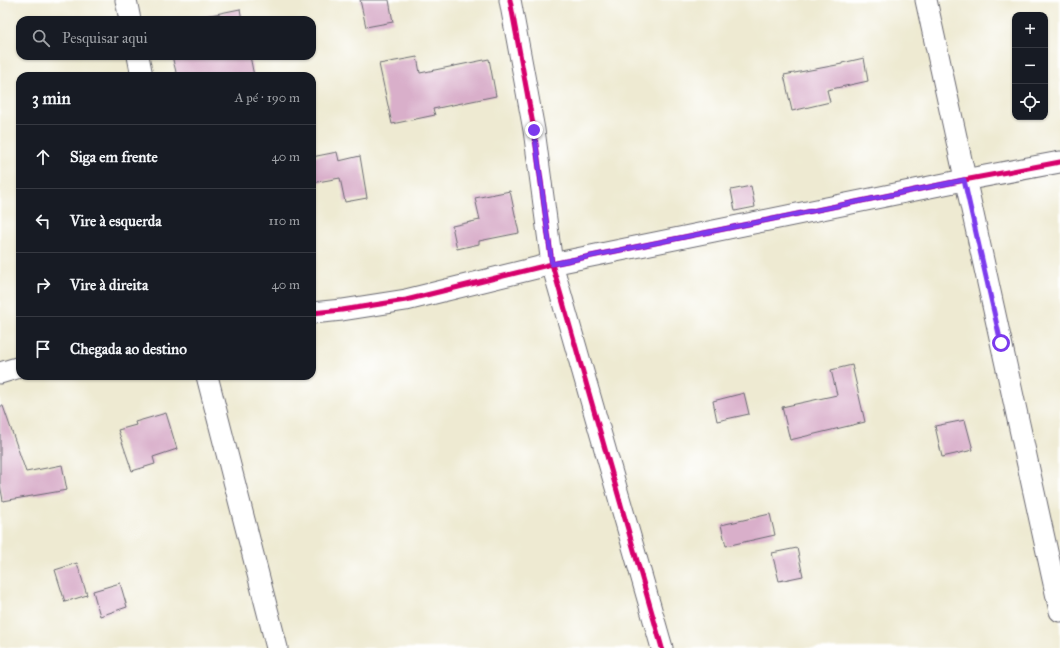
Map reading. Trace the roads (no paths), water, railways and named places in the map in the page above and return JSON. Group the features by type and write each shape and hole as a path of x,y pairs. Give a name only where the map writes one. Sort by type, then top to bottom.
{"street":[{"path":"126,0 129,16"},
{"path":"510,0 534,130 552,264 662,648"},
{"path":"926,0 964,180 1060,611"},
{"path":"139,60 141,72"},
{"path":"316,313 406,300 552,264 964,180 1060,162"},
{"path":"0,373 16,368"},
{"path":"208,380 277,648"}]}
